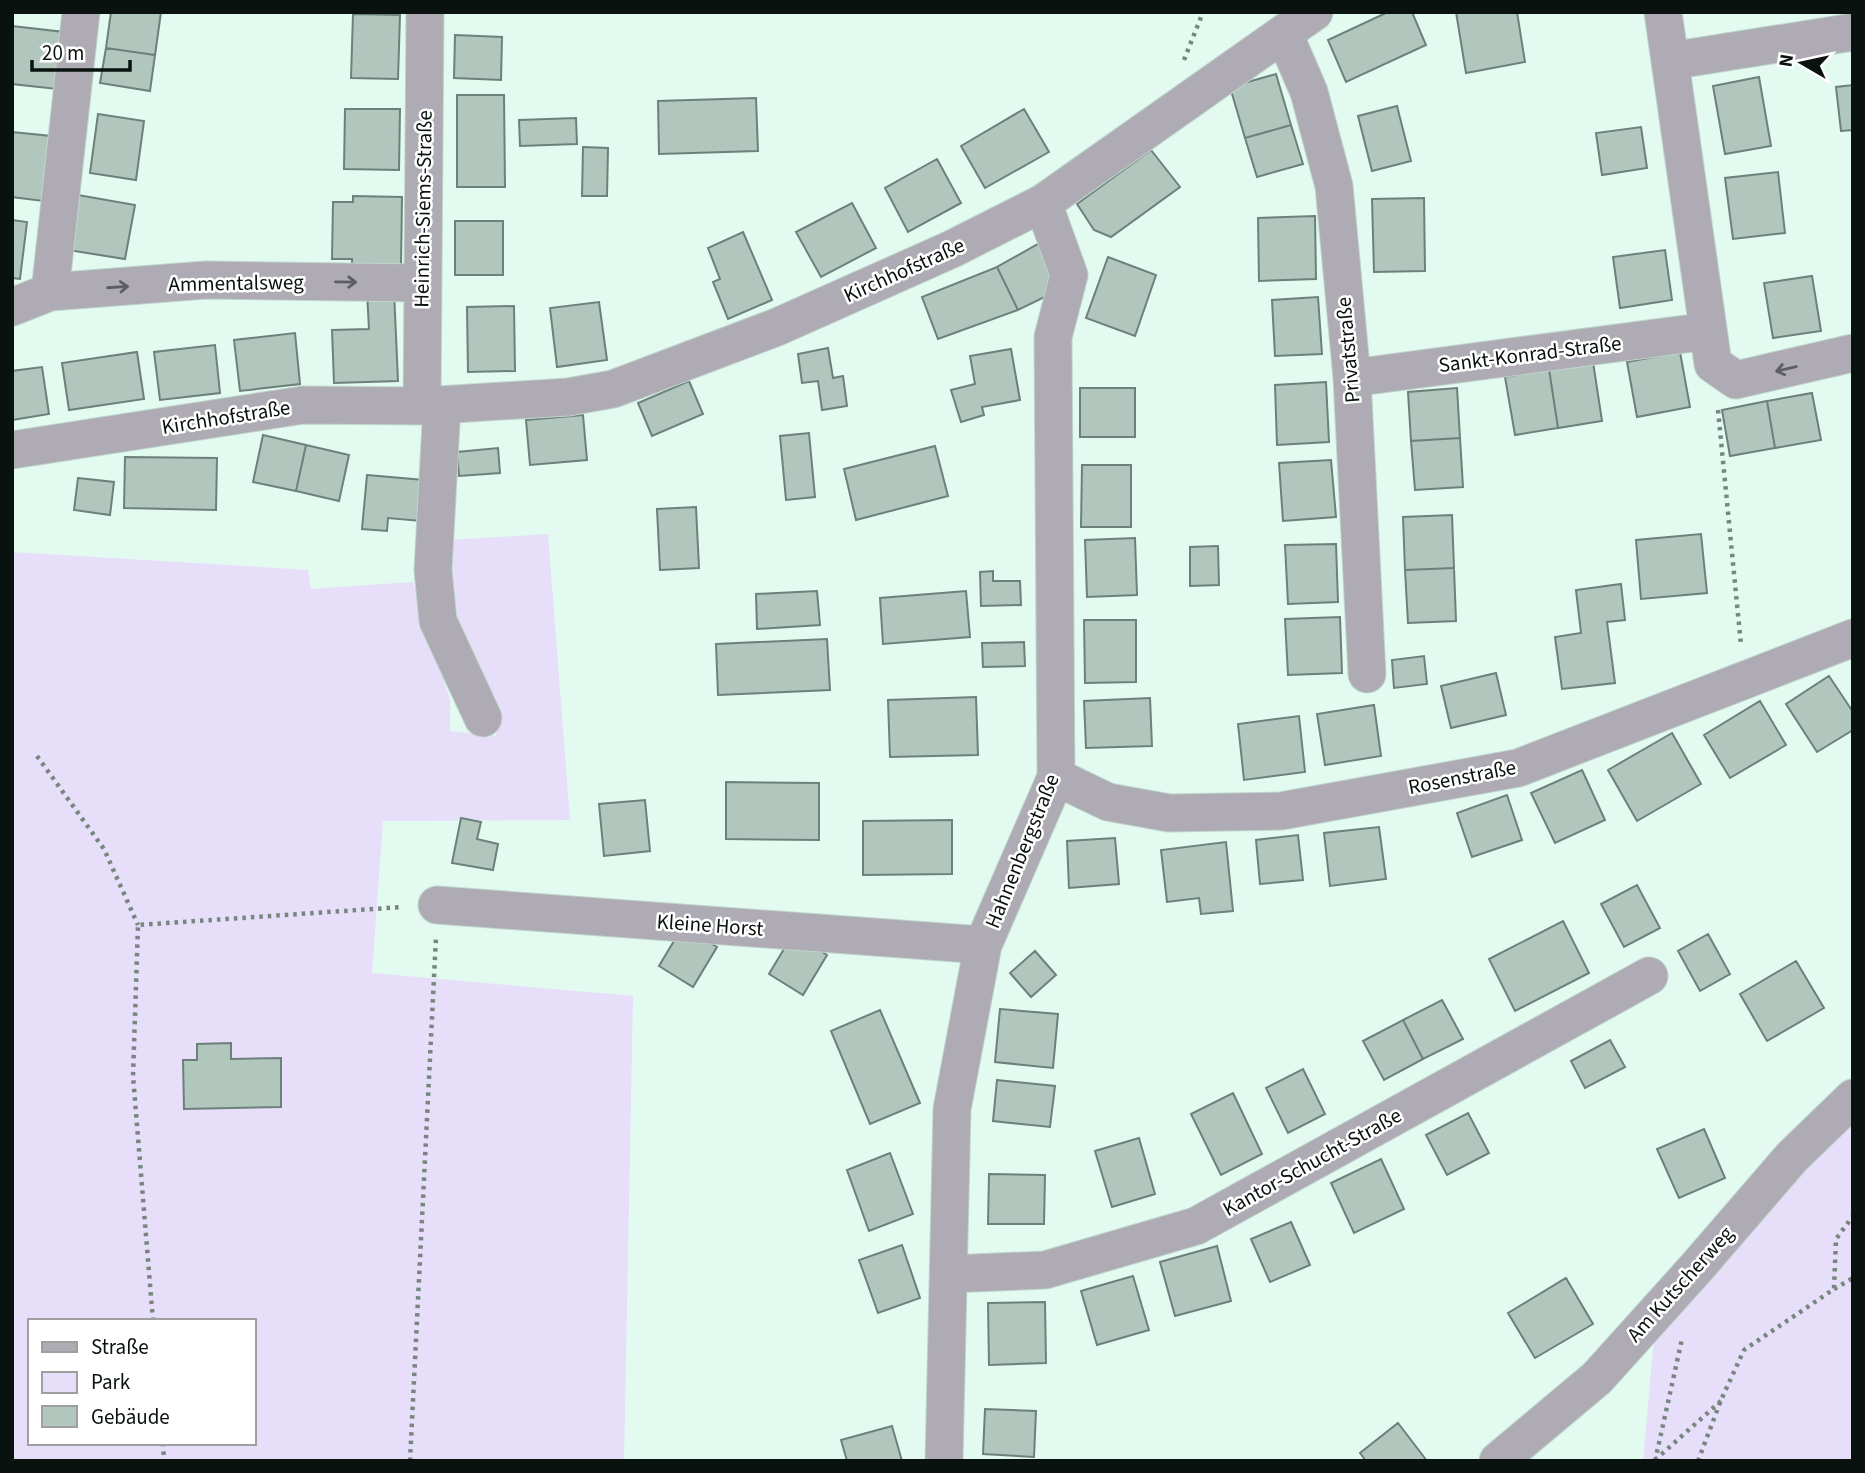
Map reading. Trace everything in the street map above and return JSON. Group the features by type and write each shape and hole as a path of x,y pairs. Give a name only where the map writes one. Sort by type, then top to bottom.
{"street":[{"path":"50,292 81,12"},
{"name":"Heinrich-Siems-Straße","path":"425,12 422,284 432,406"},
{"name":"Kirchhofstraße","path":"12,450 303,405 432,406 568,397 613,389 777,327 953,249 1043,203 1314,12"},
{"path":"1663,12 1711,347 1736,380 1853,353"},
{"path":"1670,61 1853,32"},
{"name":"Privatstraße","path":"1284,34 1309,92 1334,186 1352,378 1367,674"},
{"name":"Hahnenbergstraße","path":"944,1461 952,1109 983,945 1056,777 1052,337 1069,275 1043,203"},
{"name":"Ammentalsweg","path":"12,307 50,292 206,280 422,284"},
{"name":"Sankt-Konrad-Straße","path":"1352,378 1711,347"},
{"path":"432,406 433,570 438,621 483,718"},
{"name":"Rosenstraße","path":"1056,777 1108,802 1169,813 1281,811 1518,768 1853,638"},
{"name":"Kleine Horst","path":"438,905 983,945"},
{"name":"Kantor-Schucht-Straße","path":"950,1274 1045,1270 1196,1226 1649,976"},
{"name":"Am Kutscherweg","path":"1498,1461 1597,1378 1791,1157 1853,1097"}],"path":[{"path":"1711,347 1745,680"},
{"path":"37,756 104,849 138,925 133,1076 153,1319"},
{"path":"138,925 438,905 410,1461"},
{"path":"1834,1289 1836,1239 1853,1216"},
{"path":"1698,1461 1721,1400 1744,1350 1853,1278"},
{"path":"1655,1460 1683,1332"},
{"path":"1655,1460 1721,1400"}],"green space":[{"path":"548,534 570,820 383,821 372,973 633,996 624,1461 12,1461 12,552 308,570 311,589 413,582 450,700 450,731 496,736 497,709 450,614 449,540"},
{"path":"1853,1117 1853,1461 1643,1461 1654,1338 1804,1166"}],"building":[{"path":"111,12 161,12 155,55 106,48"},
{"path":"1388,12 1412,12 1426,45 1346,82 1328,40"},
{"path":"1456,12 1517,12 1525,62 1466,73"},
{"path":"353,14 400,15 398,79 351,78"},
{"path":"12,26 64,32 57,89 12,84"},
{"path":"455,35 502,37 501,80 454,78"},
{"path":"106,48 155,55 150,91 100,83"},
{"path":"1276,74 1291,125 1245,138 1230,87"},
{"path":"1759,77 1771,146 1725,154 1713,86"},
{"path":"1853,85 1853,130 1841,131 1836,87"},
{"path":"457,95 504,95 505,187 457,187"},
{"path":"756,98 758,151 659,154 658,101"},
{"path":"1397,106 1411,161 1372,171 1358,116"},
{"path":"345,109 400,109 399,170 344,169"},
{"path":"1024,109 1049,152 985,188 961,146"},
{"path":"98,114 144,121 136,180 90,173"},
{"path":"576,118 577,144 520,146 519,120"},
{"path":"1291,125 1303,164 1257,177 1245,138"},
{"path":"1641,127 1647,168 1602,175 1596,133"},
{"path":"12,132 51,136 43,201 12,197"},
{"path":"583,147 608,148 607,196 582,196"},
{"path":"1151,150 1180,187 1111,237 1094,230 1077,204"},
{"path":"937,159 961,203 908,232 885,188"},
{"path":"1778,172 1785,233 1733,239 1725,178"},
{"path":"78,195 135,205 125,259 68,250"},
{"path":"353,196 402,197 401,266 352,265 352,259 332,259 333,202 353,202"},
{"path":"1424,198 1425,271 1374,272 1372,199"},
{"path":"852,203 876,248 821,277 796,232"},
{"path":"1315,216 1316,279 1259,281 1258,218"},
{"path":"12,220 27,222 20,279 12,278"},
{"path":"455,221 503,221 503,275 455,275"},
{"path":"743,232 772,300 728,319 713,282 720,279 708,248"},
{"path":"1038,244 1061,289 1018,310 997,267"},
{"path":"1665,250 1672,300 1620,308 1613,257"},
{"path":"1108,257 1156,275 1135,336 1086,318"},
{"path":"997,267 1018,310 938,339 922,297"},
{"path":"1812,276 1821,331 1773,338 1764,283"},
{"path":"394,291 398,381 334,383 332,330 369,329 367,292"},
{"path":"1318,297 1322,354 1275,356 1272,300"},
{"path":"599,302 607,360 557,367 550,308"},
{"path":"514,306 515,371 468,372 467,307"},
{"path":"295,333 300,384 240,391 234,340"},
{"path":"215,345 220,393 160,400 154,352"},
{"path":"828,348 833,378 843,376 847,406 822,410 818,381 802,383 798,354"},
{"path":"1011,349 1020,400 982,407 984,415 961,422 951,390 975,384 970,356"},
{"path":"137,352 144,399 69,410 62,363"},
{"path":"1680,352 1690,407 1637,417 1627,362"},
{"path":"1593,362 1602,421 1558,428 1549,369"},
{"path":"42,367 49,414 12,420 12,371"},
{"path":"1549,369 1558,428 1515,435 1505,377"},
{"path":"689,381 703,414 652,436 638,403"},
{"path":"1326,382 1329,442 1277,445 1275,385"},
{"path":"1080,388 1135,388 1135,437 1080,437"},
{"path":"1457,388 1460,438 1411,441 1408,392"},
{"path":"1812,393 1821,440 1775,448 1767,401"},
{"path":"1767,401 1775,448 1730,456 1722,410"},
{"path":"583,415 587,460 530,465 526,420"},
{"path":"809,433 815,497 786,500 780,436"},
{"path":"263,435 306,445 296,491 253,482"},
{"path":"1460,438 1463,487 1415,490 1411,441"},
{"path":"306,445 349,455 339,501 296,491"},
{"path":"935,446 948,496 856,520 844,469"},
{"path":"498,448 500,473 459,476 457,452"},
{"path":"125,457 217,458 216,510 124,508"},
{"path":"1331,460 1336,517 1283,521 1279,463"},
{"path":"1082,465 1131,465 1131,527 1081,527"},
{"path":"367,475 424,480 421,521 388,518 387,531 362,529"},
{"path":"78,478 114,482 110,515 74,510"},
{"path":"696,507 699,568 660,570 657,509"},
{"path":"1452,515 1454,568 1405,570 1403,517"},
{"path":"1701,534 1707,593 1641,599 1636,540"},
{"path":"1135,538 1137,595 1087,597 1085,540"},
{"path":"1336,544 1338,602 1288,604 1285,545"},
{"path":"1218,546 1219,585 1190,586 1190,547"},
{"path":"1454,568 1456,621 1408,623 1405,570"},
{"path":"993,571 993,581 1020,581 1021,605 981,606 980,572"},
{"path":"1621,584 1625,620 1607,622 1615,683 1562,689 1555,637 1581,633 1576,590"},
{"path":"817,591 820,625 757,629 756,594"},
{"path":"966,591 970,637 883,644 880,598"},
{"path":"1340,617 1342,673 1288,675 1285,619"},
{"path":"1084,620 1136,620 1136,682 1085,683"},
{"path":"827,639 830,690 718,695 716,644"},
{"path":"1024,642 1025,666 983,667 982,643"},
{"path":"1424,656 1427,684 1394,688 1392,660"},
{"path":"1496,673 1506,715 1451,728 1441,686"},
{"path":"1829,676 1853,712 1853,730 1817,752 1786,704"},
{"path":"976,697 978,755 890,757 888,700"},
{"path":"1150,698 1152,746 1086,748 1084,701"},
{"path":"1760,701 1786,745 1730,778 1704,735"},
{"path":"1374,705 1381,756 1325,765 1317,714"},
{"path":"1299,716 1305,772 1244,780 1238,724"},
{"path":"1672,733 1701,784 1637,821 1608,770"},
{"path":"1582,770 1605,820 1555,843 1531,793"},
{"path":"726,782 819,783 819,840 726,839"},
{"path":"1507,795 1522,840 1472,857 1457,813"},
{"path":"645,800 650,851 604,856 599,804"},
{"path":"461,818 481,822 477,839 498,844 493,870 452,863"},
{"path":"952,820 952,874 863,875 863,821"},
{"path":"1379,827 1386,879 1330,886 1324,833"},
{"path":"1298,835 1303,880 1260,884 1256,840"},
{"path":"1115,838 1119,884 1069,888 1067,841"},
{"path":"1226,842 1233,911 1201,914 1199,898 1167,902 1161,850"},
{"path":"1637,885 1660,928 1624,947 1601,904"},
{"path":"1563,921 1589,973 1515,1011 1489,959"},
{"path":"683,926 717,947 693,987 659,966"},
{"path":"793,934 827,955 803,995 769,974"},
{"path":"1708,934 1730,974 1700,991 1678,951"},
{"path":"1035,951 1056,975 1031,997 1010,973"},
{"path":"1796,961 1824,1008 1767,1041 1740,994"},
{"path":"1442,1000 1463,1039 1423,1059 1403,1020"},
{"path":"1000,1009 1058,1014 1053,1068 995,1062"},
{"path":"880,1010 920,1103 870,1124 831,1031"},
{"path":"1403,1020 1423,1059 1384,1080 1363,1041"},
{"path":"1610,1040 1625,1067 1585,1088 1571,1061"},
{"path":"231,1043 231,1059 281,1058 281,1107 184,1109 183,1060 197,1060 197,1044"},
{"path":"1303,1069 1325,1114 1288,1133 1266,1088"},
{"path":"997,1080 1055,1086 1050,1127 993,1121"},
{"path":"1233,1093 1262,1154 1221,1175 1191,1114"},
{"path":"1468,1113 1489,1153 1447,1175 1426,1135"},
{"path":"1704,1129 1725,1178 1679,1198 1657,1149"},
{"path":"1139,1138 1155,1194 1112,1207 1095,1151"},
{"path":"890,1153 913,1214 869,1231 847,1170"},
{"path":"1381,1159 1404,1209 1354,1233 1331,1183"},
{"path":"989,1174 1045,1175 1044,1224 988,1224"},
{"path":"1291,1222 1310,1265 1270,1282 1251,1239"},
{"path":"902,1245 920,1298 878,1313 859,1260"},
{"path":"1217,1246 1231,1301 1175,1316 1160,1262"},
{"path":"1133,1276 1149,1330 1097,1345 1081,1291"},
{"path":"1566,1278 1593,1324 1535,1358 1508,1313"},
{"path":"1045,1302 1046,1363 989,1365 988,1303"},
{"path":"985,1409 1036,1411 1034,1457 983,1454"},
{"path":"1398,1423 1427,1461 1366,1461 1360,1453"},
{"path":"892,1426 902,1461 847,1461 841,1440"}]}
